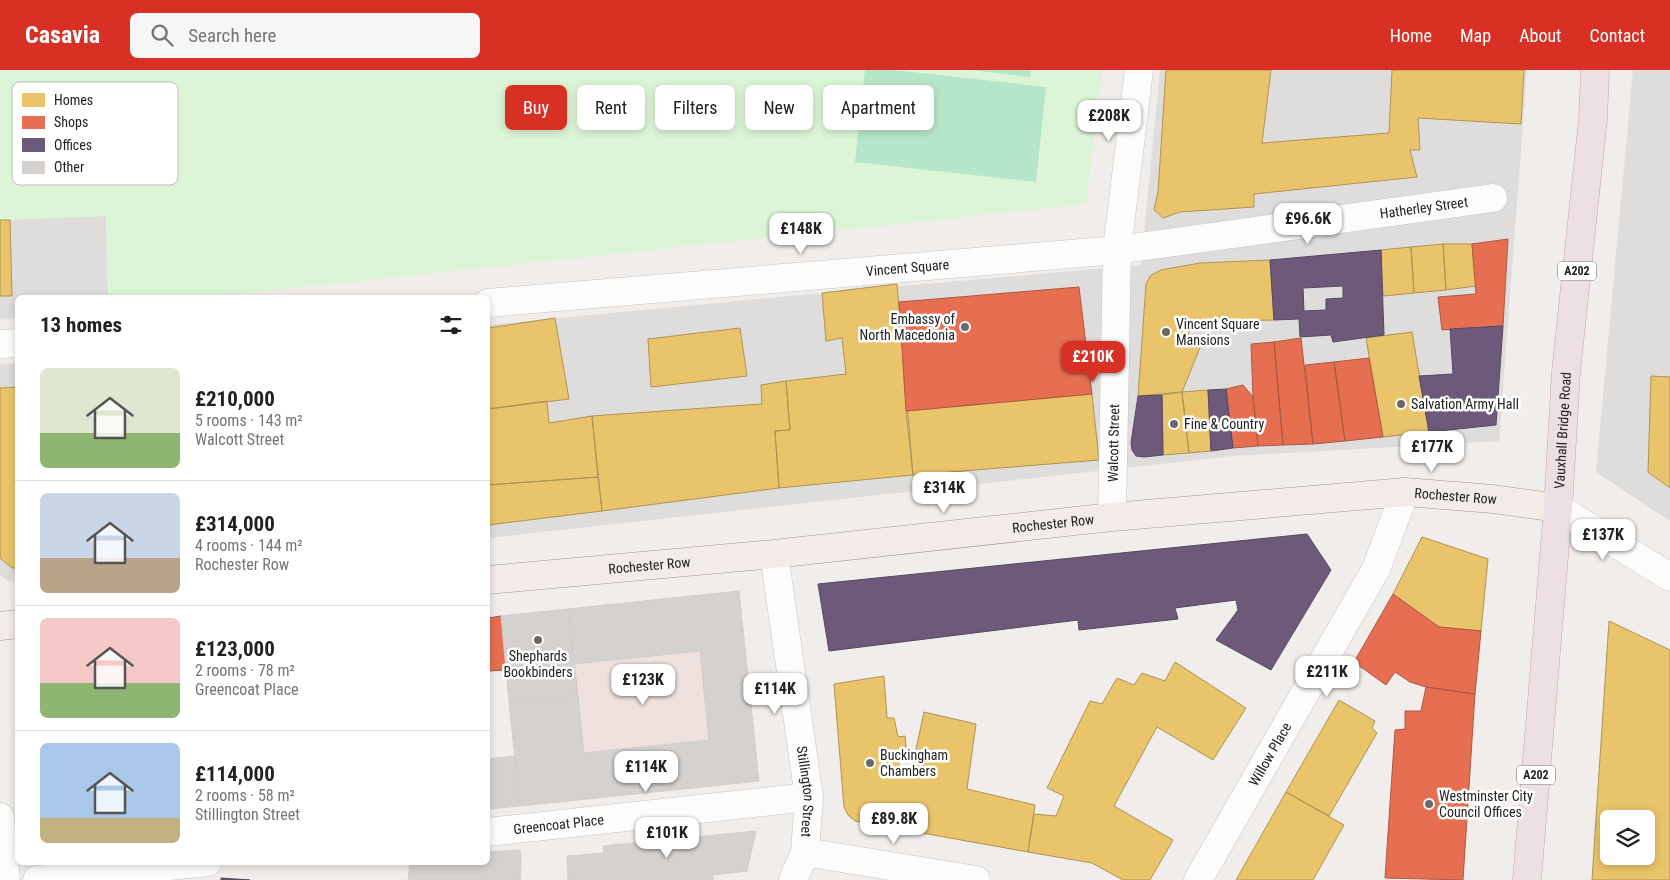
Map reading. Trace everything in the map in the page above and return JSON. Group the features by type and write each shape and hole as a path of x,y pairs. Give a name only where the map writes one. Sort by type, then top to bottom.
{"highway":[{"name":"Vauxhall Bridge Road","path":"1527,880 1558,508 1566,372 1593,119 1595,70"}],"main road":[{"name":"Rochester Row","path":"490,580 774,554 1112,517 1405,492 1493,499 1558,508"},
{"path":"0,626 15,624"}],"street":[{"path":"1118,250 1139,70"},
{"name":"Hatherley Street","path":"1118,250 1493,198"},
{"name":"Vincent Square","path":"490,304 1118,250"},
{"name":"Walcott Street","path":"1112,517 1118,250"},
{"path":"0,344 15,343"},
{"name":"Willow Place","path":"1198,880 1376,569 1405,492"},
{"path":"1558,508 1670,576"},
{"name":"Stillington Street","path":"774,554 809,797 805,852 793,880"},
{"name":"Greencoat Place","path":"490,832 809,797"},
{"path":"0,817 6,880"},
{"path":"805,852 976,880"},
{"path":"37,880 180,865"}],"shaded area":[{"path":"1160,70 1527,70 1499,441 1233,456 490,538 490,325 1141,265"},
{"path":"1633,70 1670,70 1670,521 1596,472"},
{"path":"106,216 108,295 15,295 15,318 0,320 0,220"},
{"path":"15,363 15,581 9,582 0,575 0,364"},
{"path":"739,591 759,781 520,806 568,609"}],"green space":[{"path":"0,70 1102,70 1086,204 226,295 108,295 106,216 0,220"},
{"path":"865,70 894,70 1046,87 1036,182 855,162 858,130 934,130 934,85 863,85"},
{"path":"969,70 1031,70 1030,77"}],"building: Homes":[{"path":"1166,70 1271,70 1262,143 1389,133 1392,70 1524,70 1521,124 1418,118 1420,150 1410,150 1417,177 1254,194 1254,207 1180,212 1163,218 1154,210 1158,192"},
{"path":"0,220 10,220 12,296 0,296"},
{"path":"1443,244 1446,290 1414,293 1411,247"},
{"path":"1443,244 1472,244 1476,286 1446,290"},
{"path":"1411,247 1414,293 1383,296 1381,250"},
{"name":"Vincent Square Mansions","path":"1270,260 1274,320 1191,322 1187,341 1201,345 1182,392 1138,396 1146,284 1151,275 1161,270 1200,263"},
{"path":"897,284 913,475 779,488 775,431 790,430 786,381 846,374 842,338 826,341 822,293"},
{"path":"555,318 569,399 490,409 490,328"},
{"path":"740,328 747,376 651,387 648,339"},
{"name":"Salvation Army Hall","path":"1412,332 1429,432 1383,437 1366,338"},
{"path":"1651,376 1670,377 1670,488 1648,472"},
{"path":"786,381 790,430 775,431 779,488 602,511 592,416 762,404 761,385"},
{"path":"15,387 15,568 12,568 0,558 0,388"},
{"path":"1208,390 1211,451 1189,453 1182,392"},
{"name":"Fine & Country","path":"1182,392 1189,453 1163,455 1162,395"},
{"path":"1092,394 1099,460 913,475 906,411"},
{"path":"547,401 549,423 592,416 598,477 490,485 490,409"},
{"path":"598,477 602,511 490,525 490,485"},
{"path":"1422,537 1488,559 1481,631 1439,627 1393,594"},
{"path":"1609,621 1670,650 1670,880 1592,880"},
{"path":"1175,662 1246,708 1213,760 1157,727 1114,806 1173,840 1150,880 1123,880 1092,863 1028,852 1034,814 1056,816 1064,796 1047,788 1090,701 1102,704 1117,678 1134,685 1142,673 1165,681"},
{"name":"Buckingham Chambers","path":"884,676 887,718 894,718 898,737 905,736 907,756 897,757 900,769 904,775 910,777 924,712 976,724 967,789 1035,805 1028,852 855,821 848,815 844,807 834,684"},
{"path":"1339,700 1375,721 1372,728 1377,733 1329,816 1286,792"},
{"path":"1286,792 1344,825 1313,880 1236,880"}],"building: Shops":[{"path":"1508,239 1503,326 1442,330 1438,297 1476,294 1472,244"},
{"path":"1079,287 1092,394 906,411 899,302"},
{"path":"1301,338 1313,444 1283,445 1274,342"},
{"path":"1274,342 1283,445 1258,446 1253,397 1251,344"},
{"path":"1369,358 1383,437 1345,441 1334,362"},
{"path":"1334,362 1345,441 1313,444 1305,365"},
{"path":"1243,385 1253,397 1258,446 1233,448 1226,389"},
{"path":"1393,594 1439,627 1481,631 1475,694 1426,687 1410,682 1395,672 1386,685 1354,662"},
{"path":"501,616 507,670 490,671 490,618"},
{"name":"Westminster City Council Offices","path":"1426,687 1475,694 1463,880 1385,878 1395,730 1405,729 1405,711 1421,711"}],"building: Offices":[{"path":"1381,250 1384,335 1333,342 1331,335 1300,337 1299,319 1274,320 1270,260","holes":["1343,286 1343,298 1326,299 1326,310 1304,311 1303,288"]},
{"path":"1503,326 1496,425 1429,432 1419,376 1453,374 1450,329"},
{"path":"1226,389 1233,448 1211,451 1208,390"},
{"path":"1162,395 1163,455 1136,456 1132,450 1131,443 1138,396"},
{"path":"1307,534 1331,570 1271,670 1216,640 1238,610 1236,600 1175,608 1178,619 1079,630 1078,620 829,651 818,584"},
{"path":"221,878 250,880 221,880"}],"building: Other":[{"path":"739,591 759,781 520,806 509,702 578,695 584,753 709,740 700,651 574,664 568,609"},
{"name":"Shephards Bookbinders","path":"568,609 578,695 509,702 501,616"},
{"path":"515,756 520,806 490,809 490,759"},
{"path":"756,831 747,871 713,875 713,880 568,880 567,856 604,853 603,846"},
{"path":"520,850 520,880 408,880 410,865 490,865 490,852"}],"place":[{"name":"Embassy of North Macedonia","path":"965,327"},
{"name":"Vincent Square Mansions","path":"1166,332"},
{"name":"Salvation Army Hall","path":"1401,404"},
{"name":"Fine & Country","path":"1174,424"},
{"name":"Shephards Bookbinders","path":"538,640"},
{"name":"Buckingham Chambers","path":"870,763"},
{"name":"Westminster City Council Offices","path":"1429,804"}]}
